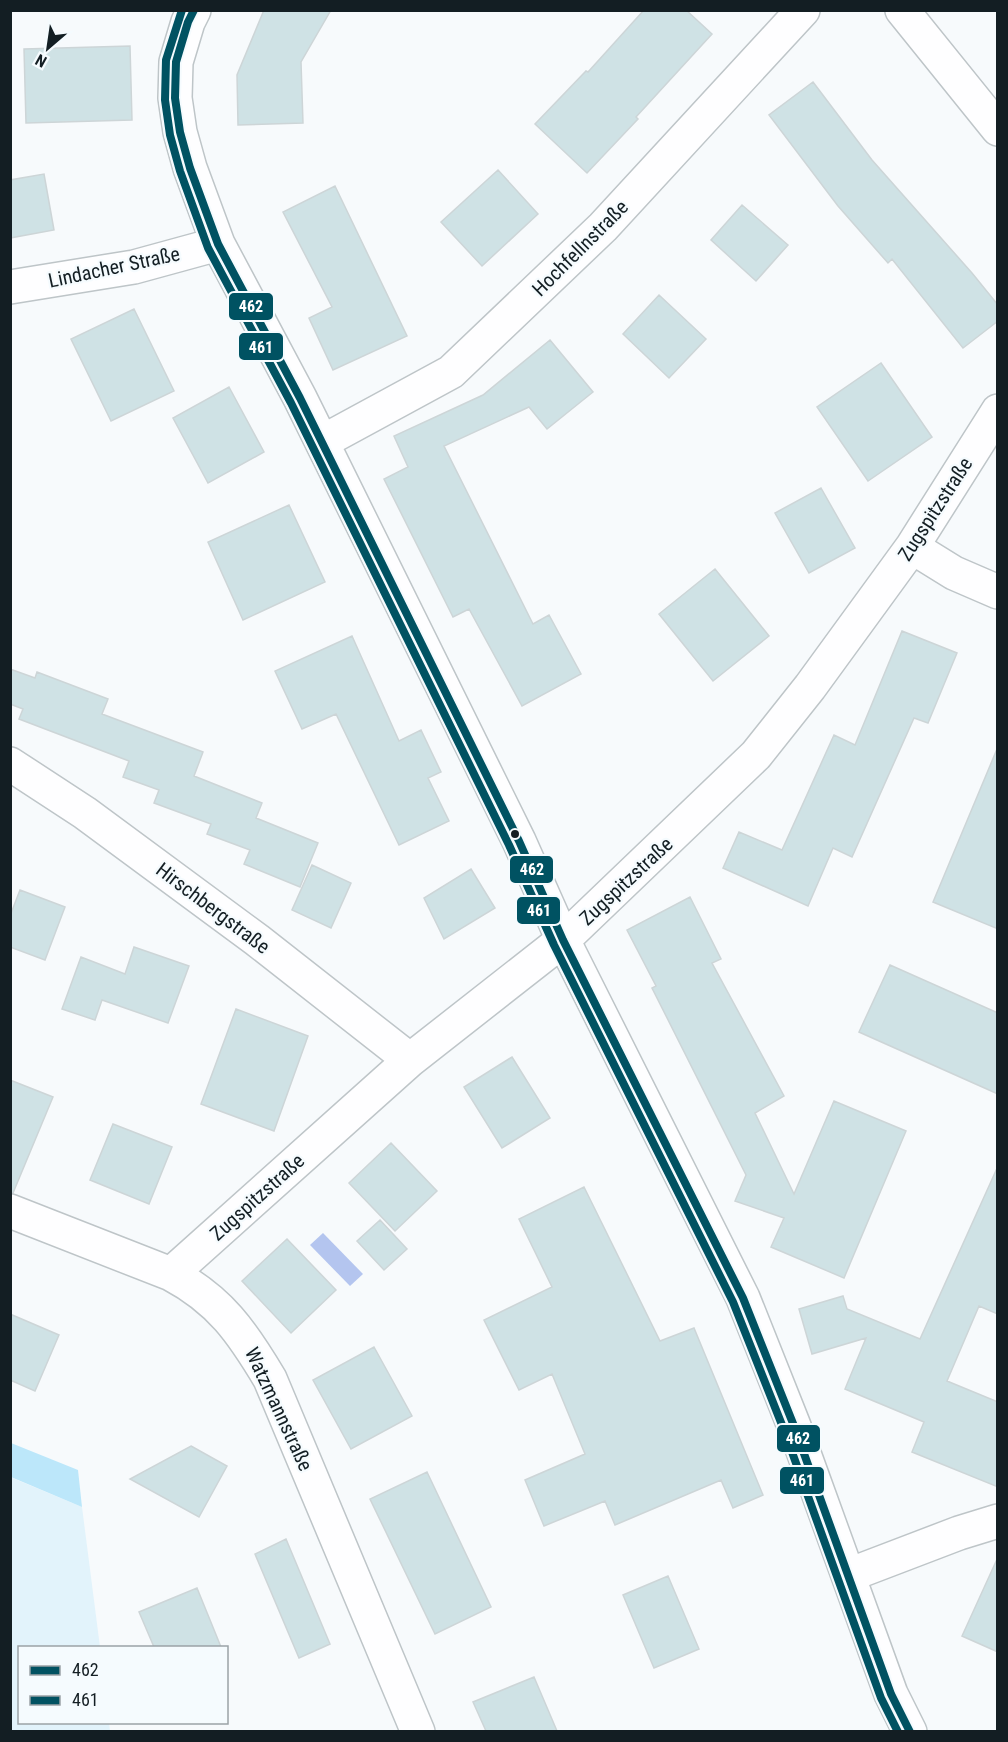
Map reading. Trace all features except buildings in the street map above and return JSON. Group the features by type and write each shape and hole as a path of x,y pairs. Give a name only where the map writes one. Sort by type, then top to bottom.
{"street":[{"path":"195,10 188,22 176,62 175,98 180,132 190,168 218,244 322,442 519,841 563,940 743,1298 795,1426 891,1694 910,1731"},
{"name":"Hochfellnstraße","path":"322,442 451,372 603,227 803,10"},
{"path":"902,10 998,129"},
{"name":"Lindacher Straße","path":"10,287 134,267 218,244"},
{"name":"Zugspitzstraße","path":"171,1274 410,1060 563,940 756,755 810,687 912,547 998,411"},
{"path":"912,547 954,573 998,592"},
{"name":"Hirschbergstraße","path":"10,764 85,813 257,940 410,1060"},
{"name":"Watzmannstraße","path":"10,1211 171,1274 194,1286 246,1339 270,1379 418,1731"},
{"path":"849,1575 958,1533 998,1521"}],"shaded area":[{"path":"323,1233 363,1274 350,1286 310,1245"},
{"path":"11,1443 78,1470 82,1507 11,1477"},
{"path":"10,1477 82,1507 100,1646 18,1646 18,1724 109,1724 110,1731 11,1731"}],"transit line":[{"name":"461","path":"182,10 166,60 165,100 170,135 180,171 208,248 291,403 509,845 554,945 733,1302 784,1430 881,1698 898,1732"},
{"name":"462","path":"194,10 176,62 175,98 180,132 190,168 218,244 300,398 519,841 563,940 743,1298 794,1426 891,1694 910,1732"}]}
